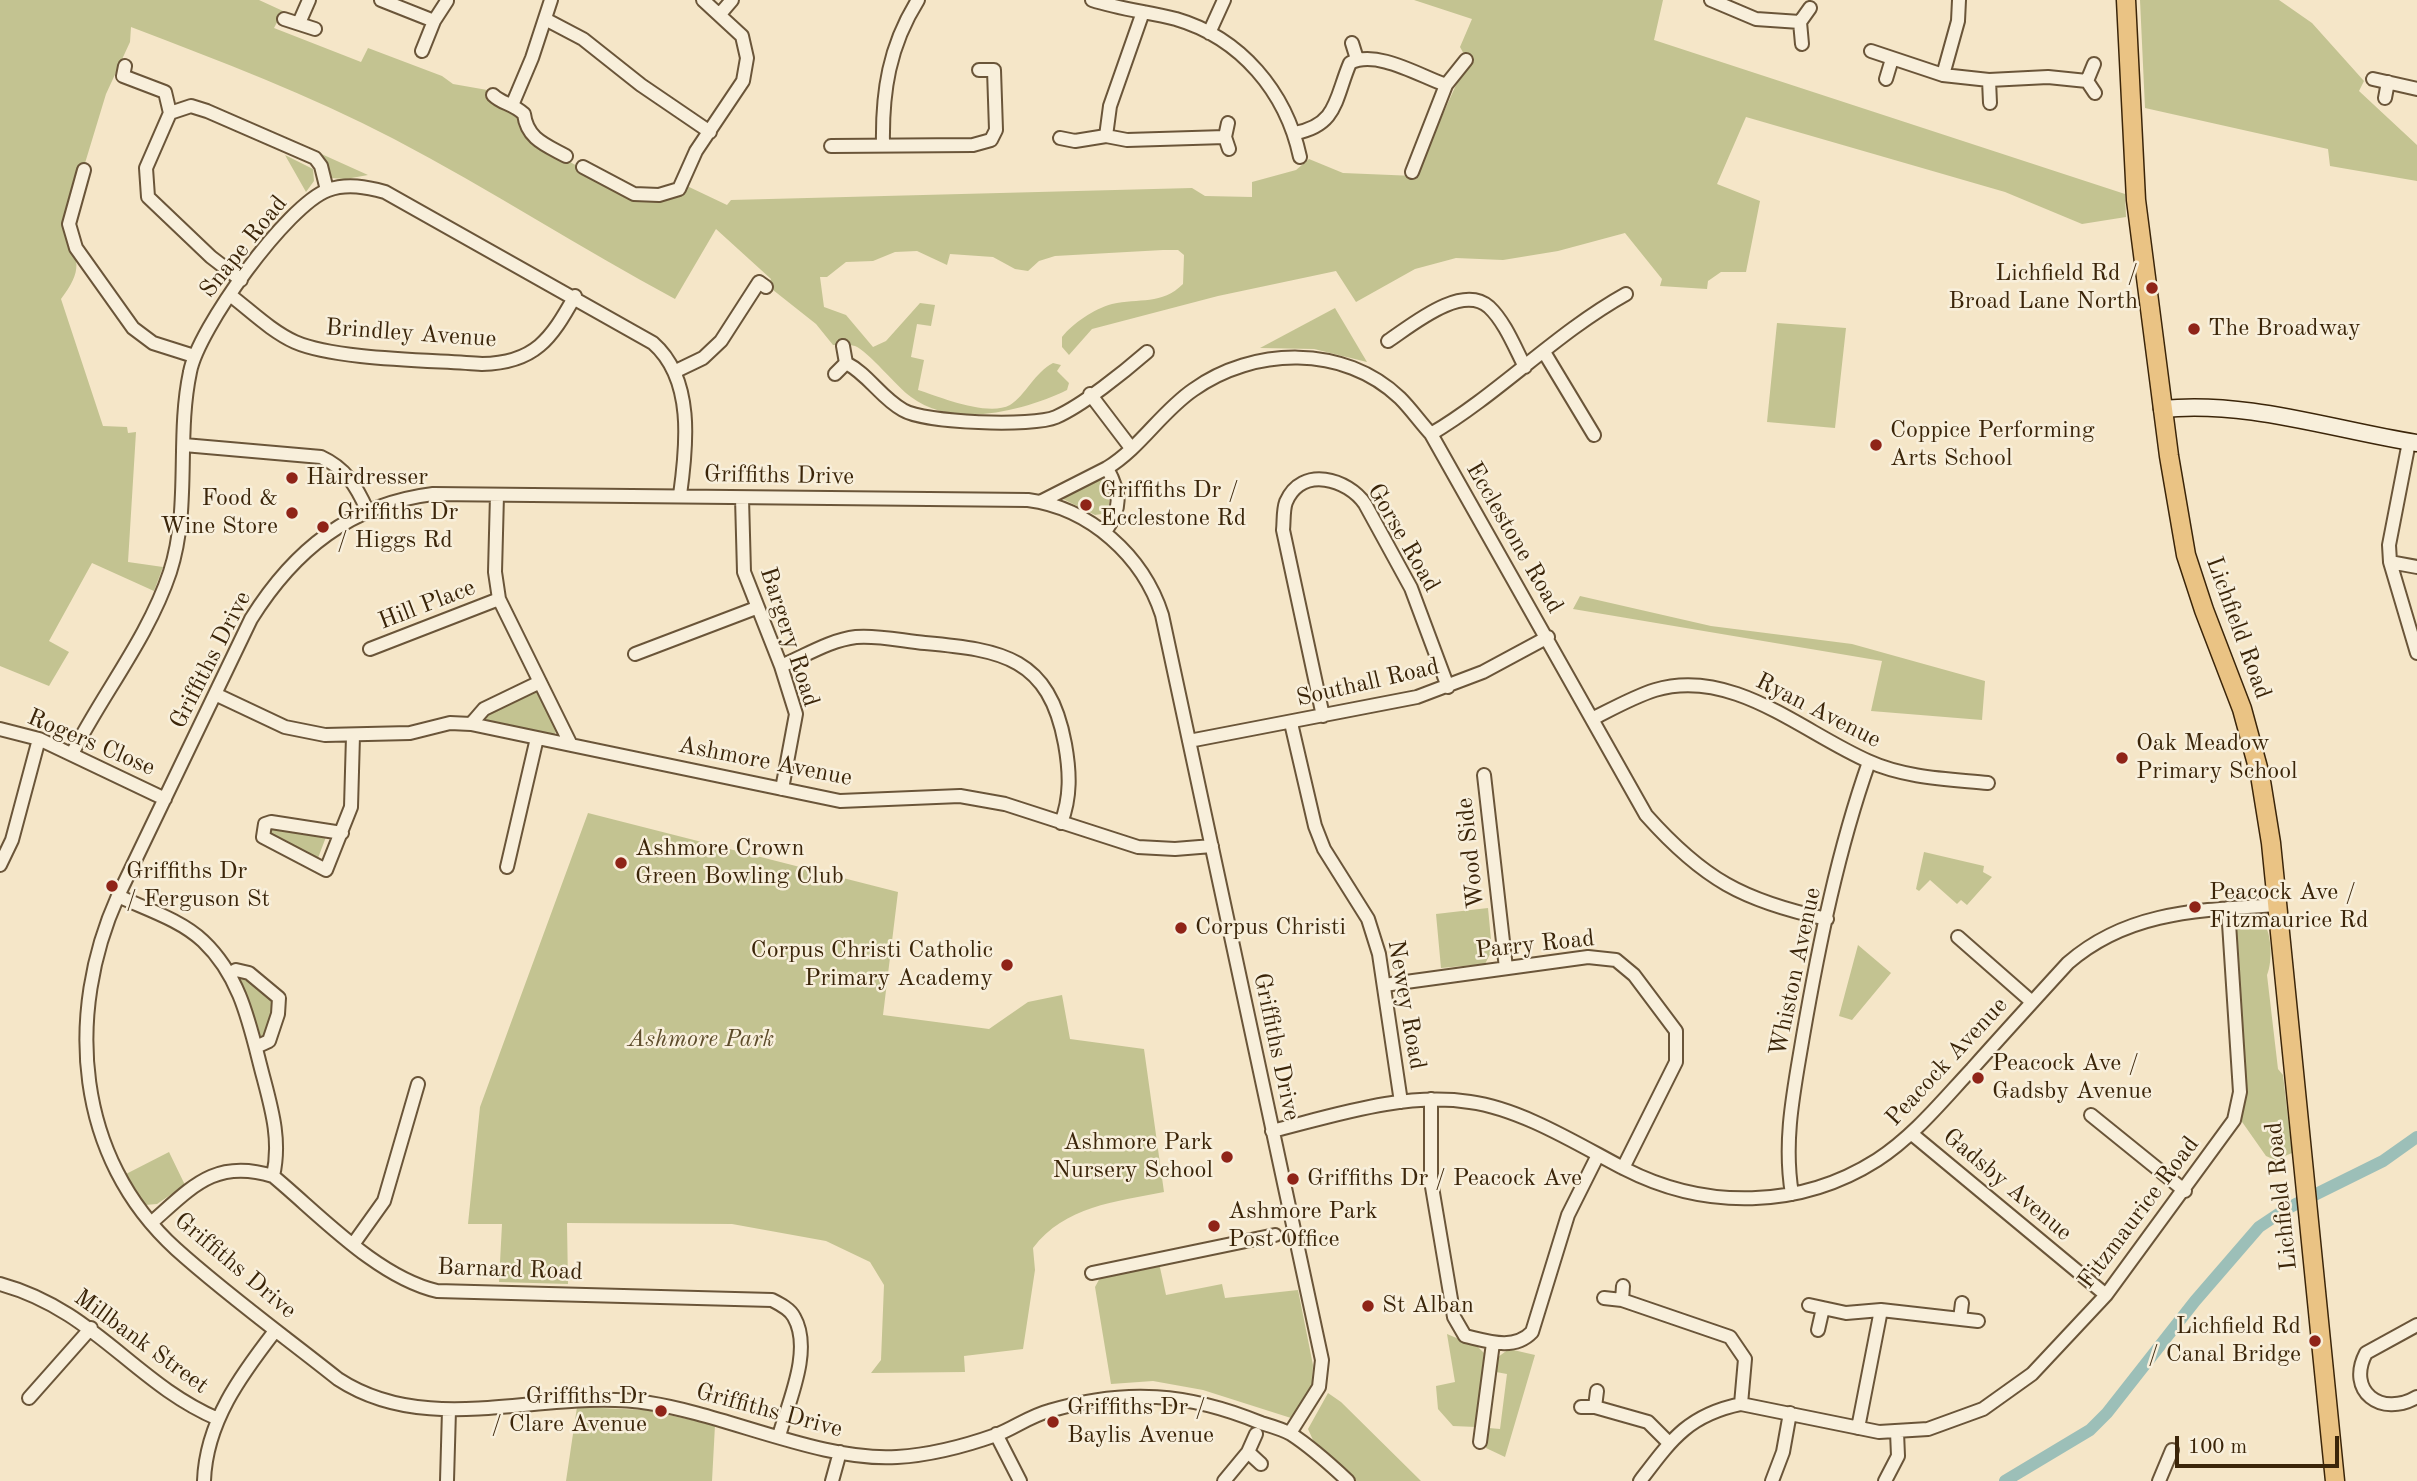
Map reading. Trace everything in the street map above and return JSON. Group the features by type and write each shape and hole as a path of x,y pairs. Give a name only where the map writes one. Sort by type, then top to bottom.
{"main road":[{"name":"Lichfield Road","path":"2126,0 2133,166 2162,409 2186,555 2242,709 2260,775 2278,905 2335,1481"}],"street":[{"path":"299,23 309,0"},
{"path":"381,0 434,21"},
{"path":"513,103 551,0"},
{"path":"583,167 634,194 673,192 683,184 696,151 735,97 747,69 742,36 704,0"},
{"path":"720,14 732,0"},
{"path":"883,145 887,69 907,17 918,0"},
{"path":"1092,0 1177,20 1209,33 1265,78 1295,134 1300,157"},
{"path":"1209,33 1224,0"},
{"path":"1943,75 1958,21 1959,0"},
{"path":"422,51 434,21 447,1"},
{"path":"1715,1 1756,19 1800,22"},
{"path":"1802,44 1800,22 1810,8"},
{"path":"1106,136 1110,106 1143,12"},
{"path":"284,19 315,29"},
{"path":"545,19 577,35 634,80 710,132"},
{"path":"1352,43 1357,59"},
{"path":"1871,51 1943,75 1989,80 2048,77 2087,81"},
{"path":"1295,134 1310,130 1330,116 1350,63 1357,59 1379,59 1446,85"},
{"path":"1886,79 1892,59"},
{"path":"1412,172 1446,85 1466,60"},
{"path":"2087,81 2094,64"},
{"path":"125,66 123,75 165,92 170,113 144,174 148,197 211,257 241,280"},
{"path":"831,146 974,145 991,140 996,130 994,70 979,70"},
{"path":"2373,79 2417,89"},
{"path":"1989,80 1990,103"},
{"path":"2087,81 2095,93"},
{"path":"2385,98 2388,82"},
{"path":"494,95 499,100 513,103 524,114 526,129 536,139 566,156"},
{"path":"170,113 191,106 306,153 321,166 327,190"},
{"path":"1060,138 1075,141 1106,136 1127,140 1227,143 1228,123"},
{"path":"84,170 69,224 76,248 133,328 153,343 194,356"},
{"name":"Snape Road","path":"72,754 100,700 133,650 169,575 179,530 188,383 194,356 212,320 241,280 298,209 327,190 365,187 385,192 643,335 662,351 680,379 684,425 680,495"},
{"path":"676,371 711,351 758,282 766,287"},
{"name":"Brindley Avenue","path":"230,295 283,336 306,346 334,351 482,364 507,362 537,349 555,330 575,296"},
{"path":"1431,434 1478,405 1587,316 1626,295"},
{"path":"1388,341 1451,301 1482,302 1506,331 1525,367"},
{"path":"843,346 846,363 902,410 927,418 962,422 1047,419 1115,379 1147,352"},
{"path":"1544,352 1594,435"},
{"name":"Ecclestone Road","path":"1040,502 1107,468 1177,403 1216,375 1254,361 1296,357 1340,365 1371,377 1399,397 1431,434 1548,637 1646,815 1690,861 1709,876 1758,901 1827,919"},
{"path":"835,374 846,363"},
{"path":"1090,394 1131,448"},
{"path":"2162,409 2179,407 2277,415 2413,443 2391,529 2390,562 2417,653"},
{"path":"184,445 321,457 337,465 355,485 367,510"},
{"path":"1105,532 1120,502 1107,468"},
{"name":"Gorse Road","path":"1323,716 1283,530 1287,501 1296,489 1321,478 1346,484 1356,491 1365,504 1411,588 1448,687"},
{"name":"Griffiths Drive","path":"1290,1433 1319,1387 1322,1360 1158,604 1137,566 1105,532 1080,517 1040,502 680,495 423,495 383,503 367,510 318,541 275,583 251,619 118,895 100,940 90,977 86,1019 86,1073 103,1143 132,1199 175,1248 275,1331 338,1378 365,1395 416,1409 449,1410 556,1400 622,1401 702,1413 841,1452 896,1457 930,1452 996,1434 1048,1411 1135,1396 1173,1397 1212,1404 1290,1433 1348,1481"},
{"path":"496,495 495,572 499,599 571,745"},
{"name":"Bargery Road","path":"742,498 744,572 781,666 796,714 782,789"},
{"path":"2390,562 2417,567"},
{"name":"Hill Place","path":"370,649 499,599"},
{"path":"635,654 756,608"},
{"path":"781,666 838,642 864,637 980,648 1016,661 1046,691 1059,716 1067,755 1069,792 1061,823"},
{"name":"Southall Road","path":"1189,741 1417,697 1483,673 1548,637"},
{"path":"471,724 484,709 540,682"},
{"name":"Ryan Avenue","path":"1592,719 1638,697 1669,687 1727,690 1869,762 1905,774 1988,783"},
{"name":"Ashmore Avenue","path":"215,694 297,731 353,736 410,733 450,723 471,724 855,802 917,795 960,796 1005,804 1138,847 1175,849 1212,846"},
{"name":"Newey Road","path":"1291,723 1315,826 1324,849 1368,919 1379,954 1401,1102"},
{"name":"Rogers Close","path":"0,729 39,739 164,799"},
{"path":"342,833 271,822 265,824 263,837 326,870 342,833 351,807 353,736"},
{"path":"507,867 537,738"},
{"path":"0,864 12,840 39,739"},
{"name":"Whiston Avenue","path":"1792,1194 1787,1167 1787,1129 1827,919 1853,809 1869,762"},
{"name":"Wood Side","path":"1484,775 1506,968"},
{"path":"118,895 201,939 229,974 245,1006 278,1146 273,1176"},
{"name":"Peacock Avenue","path":"1272,1130 1401,1102 1431,1099 1471,1102 1550,1130 1623,1168 1665,1186 1706,1196 1744,1199 1792,1194 1853,1173 1912,1133 2085,948 2115,930 2151,919 2228,908 2278,905"},
{"name":"Fitzmaurice Road","path":"1741,1404 1858,1428 1897,1432 1928,1429 1983,1409 2032,1374 2106,1295 2185,1191 2234,1120 2239,1106 2228,908"},
{"path":"1958,937 2032,1002"},
{"name":"Parry Road","path":"1384,985 1600,956 1616,960 1634,975 1676,1031 1676,1062 1623,1168"},
{"path":"229,974 236,970 249,973 279,999 278,1014 269,1041 256,1047"},
{"path":"354,1243 384,1201 418,1084"},
{"path":"1431,1099 1431,1181 1454,1317 1465,1336 1493,1343 1518,1343 1532,1332 1568,1215 1598,1155"},
{"path":"2091,1115 2185,1191"},
{"name":"Gadsby Avenue","path":"1912,1133 2106,1295"},
{"name":"Barnard Road","path":"151,1223 197,1182 216,1173 238,1170 273,1176 390,1272 438,1291 772,1300 794,1316 800,1336 799,1361 779,1436"},
{"path":"1092,1273 1275,1235"},
{"name":"Millbank Street","path":"0,1284 44,1300 91,1328 172,1395 218,1419"},
{"path":"1622,1300 1623,1286"},
{"path":"1604,1298 1622,1300 1730,1337 1745,1359 1741,1404 1718,1409 1692,1421 1669,1443 1640,1481"},
{"path":"1960,1319 1962,1303"},
{"path":"1818,1330 1816,1306 1846,1312 1881,1310 1978,1321"},
{"path":"1858,1428 1881,1310"},
{"path":"2417,1325 2366,1353 2362,1369 2365,1390 2377,1404 2397,1406 2417,1397"},
{"path":"29,1398 91,1328"},
{"path":"204,1481 208,1450 218,1419 239,1379 275,1331"},
{"path":"1480,1442 1493,1343"},
{"path":"1595,1407 1597,1391"},
{"path":"1581,1407 1595,1407 1648,1422 1669,1443"},
{"path":"447,1481 449,1410"},
{"path":"1772,1481 1783,1452 1790,1413"},
{"path":"1885,1481 1898,1456 1897,1432"},
{"path":"996,1434 1020,1481"},
{"path":"1224,1481 1248,1452 1256,1434"},
{"path":"2159,1481 2172,1450"},
{"path":"832,1481 841,1452"},
{"path":"1248,1452 1261,1464"}],"green space":[{"path":"0,0 259,0 283,11 274,28 361,62 368,48 442,76 453,84 493,91 516,112 532,141 637,199 687,186 727,205 731,200 1192,188 1205,196 1252,197 1252,182 1296,170 1309,159 1343,173 1415,176 1456,85 1470,65 1460,47 1472,19 1414,0 1663,0 1654,40 2125,194 2126,217 2082,224 2005,192 1746,117 1717,184 1760,201 1746,272 1721,272 1708,281 1707,289 1660,286 1662,279 1625,233 1558,251 1503,260 1456,258 1415,269 1356,302 1336,271 1218,296 1092,329 1069,355 1062,347 1062,337 1084,317 1112,304 1158,298 1175,291 1183,284 1184,255 1178,250 1163,250 1055,256 1039,261 1028,271 1015,269 993,257 950,254 947,265 917,251 895,252 873,261 846,262 827,277 820,277 824,307 846,315 873,347 886,341 920,303 935,305 931,326 917,324 911,357 924,360 918,390 964,405 989,409 1010,405 1053,363 1061,365 1057,371 1069,383 1067,390 1050,398 1010,410 967,414 928,407 905,392 861,349 853,345 833,345 816,324 768,286 771,279 716,229 675,299 465,178 362,123 264,79 131,27 130,42 106,94 65,229 76,258 76,273 61,299 103,426 127,427 128,433 136,432 128,562 163,567 154,591 92,563 49,641 69,652 49,686 0,666"},
{"path":"2140,0 2279,0 2312,23 2364,81 2359,91 2417,145 2417,181 2330,166 2328,149 2145,108"},
{"path":"317,152 368,175 346,179 330,178"},
{"path":"285,155 313,169 314,181 306,192"},
{"path":"1335,308 1367,362 1314,349 1260,348"},
{"path":"1777,323 1846,328 1835,428 1767,422"},
{"path":"1100,477 1111,488 1108,513 1095,515 1063,499"},
{"path":"1580,596 1711,626 1852,644 1985,681 1982,720 1871,711 1882,661 1573,609"},
{"path":"536,689 559,728 553,736 488,722 484,718 485,712"},
{"name":"Ashmore Park","path":"588,813 898,892 883,1015 989,1029 1028,1002 1062,995 1070,1039 1144,1049 1164,1192 1109,1203 1076,1214 1046,1234 1033,1248 1035,1270 1023,1349 964,1356 965,1372 871,1373 881,1360 884,1285 870,1262 826,1241 732,1224 567,1223 568,1284 499,1282 502,1224 468,1224 480,1107"},
{"path":"271,829 326,837 318,858 271,834"},
{"path":"1924,852 1984,866 1983,872 1992,877 1967,905 1961,900 1957,904 1930,880 1919,891 1916,889"},
{"path":"1488,908 1492,950 1485,964 1441,968 1436,914"},
{"path":"2245,914 2261,919 2265,924 2270,946 2267,975 2278,1069 2283,1075 2292,1153 2275,1160 2266,1156 2240,1119 2246,1089 2234,921 2237,915"},
{"path":"1858,945 1891,973 1852,1020 1839,1016"},
{"path":"244,976 274,1001 266,1035 260,1037 239,980"},
{"path":"169,1152 185,1185 157,1204 145,1205 126,1174"},
{"path":"1159,1263 1166,1295 1222,1284 1225,1298 1298,1290 1313,1365 1312,1385 1291,1418 1203,1390 1153,1381 1111,1384 1095,1287 1101,1276"},
{"path":"1447,1334 1478,1347 1484,1353 1476,1427 1453,1426 1438,1409 1436,1386 1455,1382"},
{"path":"1509,1349 1535,1355 1505,1457 1486,1448 1489,1428 1500,1429 1507,1374 1496,1372 1498,1357"},
{"path":"1328,1393 1341,1402 1421,1481 1355,1481 1313,1440 1308,1429"},
{"path":"577,1407 646,1410 715,1425 712,1481 566,1481"}],"waterway":[{"path":"2005,1481 2090,1430 2107,1413 2195,1301 2259,1227 2286,1209 2383,1161 2417,1137"}],"place":[{"name":"Lichfield Rd / Broad Lane North","path":"2152,288"},
{"name":"The Broadway","path":"2194,329"},
{"name":"Coppice Performing Arts School","path":"1876,445"},
{"name":"Hairdresser","path":"292,478"},
{"name":"Griffiths Dr / Ecclestone Rd","path":"1086,505"},
{"name":"Food & Wine Store","path":"292,513"},
{"name":"Griffiths Dr / Higgs Rd","path":"323,527"},
{"name":"Oak Meadow Primary School","path":"2122,758"},
{"name":"Ashmore Crown Green Bowling Club","path":"621,863"},
{"name":"Griffiths Dr / Ferguson St","path":"112,886"},
{"name":"Peacock Ave / Fitzmaurice Rd","path":"2195,907"},
{"name":"Corpus Christi","path":"1181,928"},
{"name":"Corpus Christi Catholic Primary Academy","path":"1007,965"},
{"name":"Peacock Ave / Gadsby Avenue","path":"1978,1078"},
{"name":"Ashmore Park Nursery School","path":"1227,1157"},
{"name":"Griffiths Dr / Peacock Ave","path":"1293,1179"},
{"name":"Ashmore Park Post Office","path":"1214,1226"},
{"name":"St Alban","path":"1368,1306"},
{"name":"Lichfield Rd / Canal Bridge","path":"2315,1341"},
{"name":"Griffiths Dr / Clare Avenue","path":"661,1411"},
{"name":"Griffiths Dr / Baylis Avenue","path":"1053,1422"}]}
